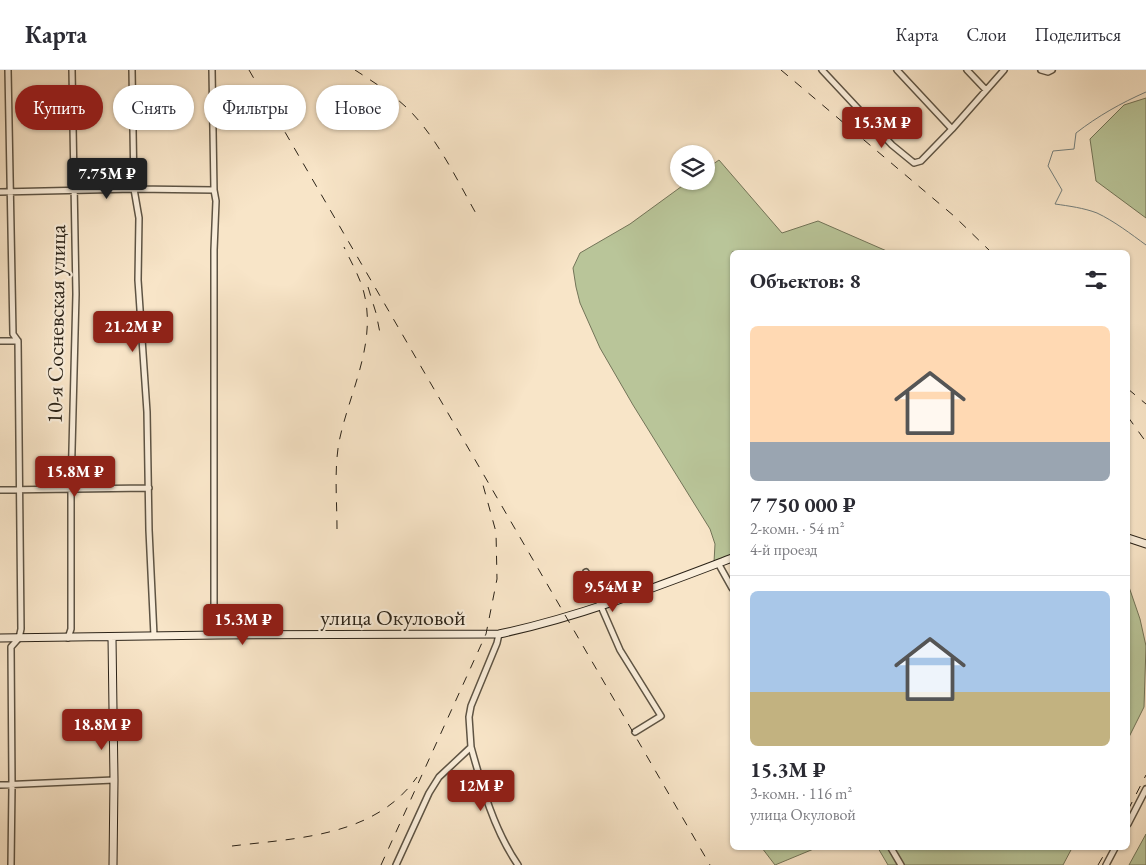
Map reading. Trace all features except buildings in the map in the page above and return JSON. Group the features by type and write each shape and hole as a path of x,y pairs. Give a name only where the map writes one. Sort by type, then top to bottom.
{"street":[{"path":"8,70 13,334 18,341 20,490 20,630 18,638 11,648 12,785 10,865"},
{"name":"10-я Сосневская улица","path":"68,638 71,628 71,488 76,294 72,70"},
{"path":"132,70 134,189 139,218 138,280 147,412 149,530 154,636"},
{"path":"212,70 214,190 216,201 214,250 214,635"},
{"path":"822,70 892,145 914,163 921,161 952,129 1004,70"},
{"path":"897,70 952,129"},
{"path":"967,70 986,90"},
{"path":"1041,70 1048,72 1052,70"},
{"path":"0,192 134,189 214,190"},
{"path":"0,341 18,341"},
{"path":"0,490 149,488"},
{"path":"1130,539 1146,544"},
{"name":"улица Окуловой","path":"0,638 499,634 543,624 602,606 730,559"},
{"path":"718,563 730,584"},
{"path":"586,572 620,650 661,716 635,732"},
{"path":"499,634 471,706 469,718 471,747 483,789 510,853 518,865"},
{"path":"112,638 113,865"},
{"path":"396,865 429,793 439,777 471,747"},
{"path":"0,785 114,780"},
{"path":"1130,820 1146,789"},
{"path":"892,850 901,865"},
{"path":"1106,865 1114,850"}],"green space":[{"path":"1146,98 1146,218 1096,181 1090,139 1124,105"},
{"path":"719,160 782,233 818,221 884,250 730,250 730,556 714,562 715,544 710,529 600,348 580,303 576,287 573,268 580,253 630,224 677,190 715,190 715,163"},
{"path":"1130,590 1140,619 1146,646 1144,707 1130,735"},
{"path":"1146,834 1146,865 1129,865"},
{"path":"764,850 811,850 775,865"},
{"path":"879,850 1071,850 1063,865 888,865"}],"waterway":[{"path":"1146,92 1110,110 1076,133 1074,149 1053,151 1048,166 1062,190 1055,204 1082,208 1097,213 1146,245"}],"railway":[{"path":"249,70 710,865"},
{"path":"355,70 385,90 412,113 448,163 478,217"},
{"path":"781,70 954,216 989,250"},
{"path":"337,529 337,453 343,424 360,368 367,331 364,293 358,275 344,247"},
{"path":"368,287 381,338"},
{"path":"1130,391 1146,404"},
{"path":"1130,420 1146,442"},
{"path":"381,865 486,634 497,579 496,532 483,485"},
{"path":"1130,806 1146,775"},
{"path":"232,846 308,836 333,831 357,823 380,812 400,797 417,777"},
{"path":"1098,865 1107,850"}]}
